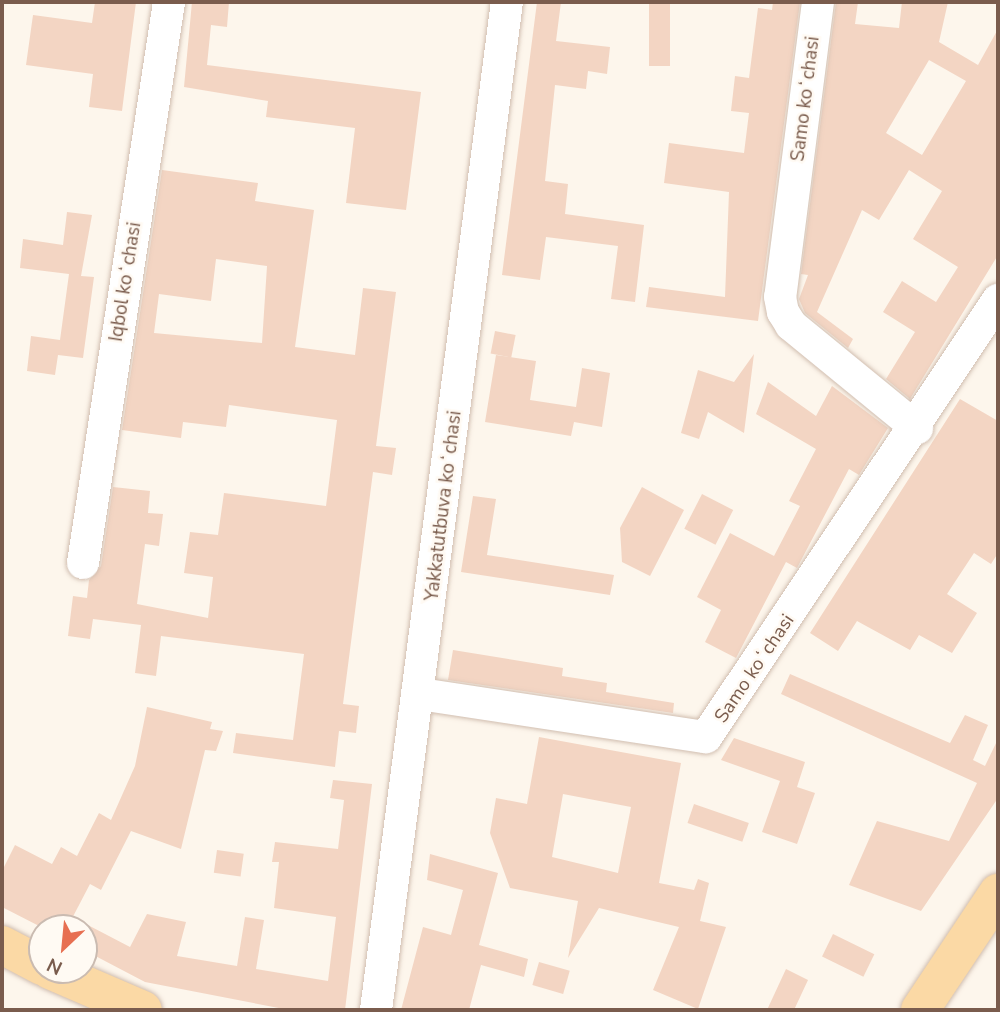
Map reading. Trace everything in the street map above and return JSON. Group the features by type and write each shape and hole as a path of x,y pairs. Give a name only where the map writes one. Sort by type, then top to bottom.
{"main road":[{"path":"920,1010 998,893"},
{"path":"2,947 28,959"},
{"path":"83,984 143,1010"}],"street":[{"name":"Iqbol koʻchasi","path":"83,563 169,2"},
{"name":"Yakkatutbuva koʻchasi","path":"376,1010 420,694 507,2"},
{"name":"Samo koʻchasi","path":"818,2 780,297 783,312 791,325 917,428"},
{"name":"Samo koʻchasi","path":"420,694 706,737 917,428 998,300"}],"building":[{"path":"95,2 136,2 122,111 89,107 93,74 26,65 33,15 92,23"},
{"path":"192,2 229,2 227,27 211,25 207,65 421,92 406,210 346,203 355,128 266,117 268,101 184,87"},
{"path":"537,2 561,2 556,41 610,47 607,74 588,71 586,89 555,85 545,181 568,184 565,214 644,225 635,302 611,299 618,246 546,237 540,280 502,275"},
{"path":"649,2 670,2 670,66 649,66"},
{"path":"773,2 800,2 758,321 646,307 649,287 725,297 729,192 664,183 669,143 744,153 749,113 731,111 735,76 749,78 758,8 772,10"},
{"path":"836,2 858,2 855,24 899,28 902,2 948,2 939,42 978,65 998,29 998,255 910,399 886,379 915,332 883,312 902,281 936,302 958,267 913,239 942,191 909,170 879,220 862,210 817,312 853,339 848,348 805,313 799,299 808,275 801,274","holes":["929,60 966,81 922,155 886,133"]},
{"path":"162,170 258,183 255,201 314,210 295,347 355,355 363,288 396,292 376,446 396,448 392,475 373,472 343,704 359,706 356,733 339,731 335,767 233,753 236,733 293,740 304,654 161,636 156,676 135,673 141,625 93,619 90,639 68,636 73,596 87,598 89,580 101,566 113,487 150,491 148,513 163,514 159,546 145,544 137,604 208,618 213,577 184,573 190,532 218,535 224,493 326,506 337,420 229,405 226,427 183,422 181,438 122,430","holes":["216,259 267,266 262,343 154,333 159,294 211,301"]},
{"path":"67,212 92,215 81,276 94,277 83,358 58,355 55,375 27,371 31,336 60,340 69,274 20,268 23,239 63,245"},
{"path":"495,331 516,335 511,358 491,354"},
{"path":"754,354 744,433 708,412 699,439 681,433 698,370 734,382"},
{"path":"496,355 536,361 530,400 576,407 582,368 610,373 602,427 574,422 571,436 485,422"},
{"path":"768,382 816,416 832,386 888,428 859,475 849,469 797,568 786,562 736,658 705,642 721,610 697,597 730,533 774,556 800,506 789,501 816,449 756,414"},
{"path":"960,399 998,421 998,553 991,564 974,553 947,594 977,613 952,653 919,635 910,650 857,621 838,651 810,633"},
{"path":"642,487 684,510 650,576 622,562 620,528"},
{"path":"702,494 733,510 715,545 684,529"},
{"path":"473,496 496,499 487,555 614,575 610,595 461,572"},
{"path":"453,650 563,668 562,676 607,683 606,692 674,703 673,713 448,680"},
{"path":"790,674 950,743 965,715 988,725 973,760 985,766 998,739 998,798 921,911 849,885 877,821 949,841 977,783 781,694"},
{"path":"147,707 212,722 210,729 223,731 216,751 205,750 181,849 131,831 101,890 90,884 74,914 28,914 28,920 2,907 2,871 15,845 52,864 61,847 77,856 99,813 111,820 135,766"},
{"path":"539,737 681,763 659,883 694,890 698,879 709,883 700,921 726,927 698,1009 653,990 679,927 599,908 568,958 578,901 510,888 490,833 496,798 527,804","holes":["563,794 631,807 618,873 552,857"]},
{"path":"734,738 805,762 797,787 815,793 797,844 762,832 780,781 721,760"},
{"path":"333,780 372,784 345,1010 289,1010 145,982 98,957 98,930 130,947 147,914 186,922 177,956 237,966 245,917 264,920 256,969 328,981 336,917 274,908 279,862 272,862 275,842 338,849 344,800 330,798"},
{"path":"694,804 749,823 742,842 687,823"},
{"path":"217,850 244,854 241,877 214,873"},
{"path":"430,854 498,873 479,945 528,959 524,977 481,965 469,1010 401,1010 423,927 451,935 463,890 427,880"},
{"path":"833,934 874,954 863,977 822,956"},
{"path":"539,962 570,971 563,994 532,985"},
{"path":"786,969 808,980 794,1010 767,1010"}]}
